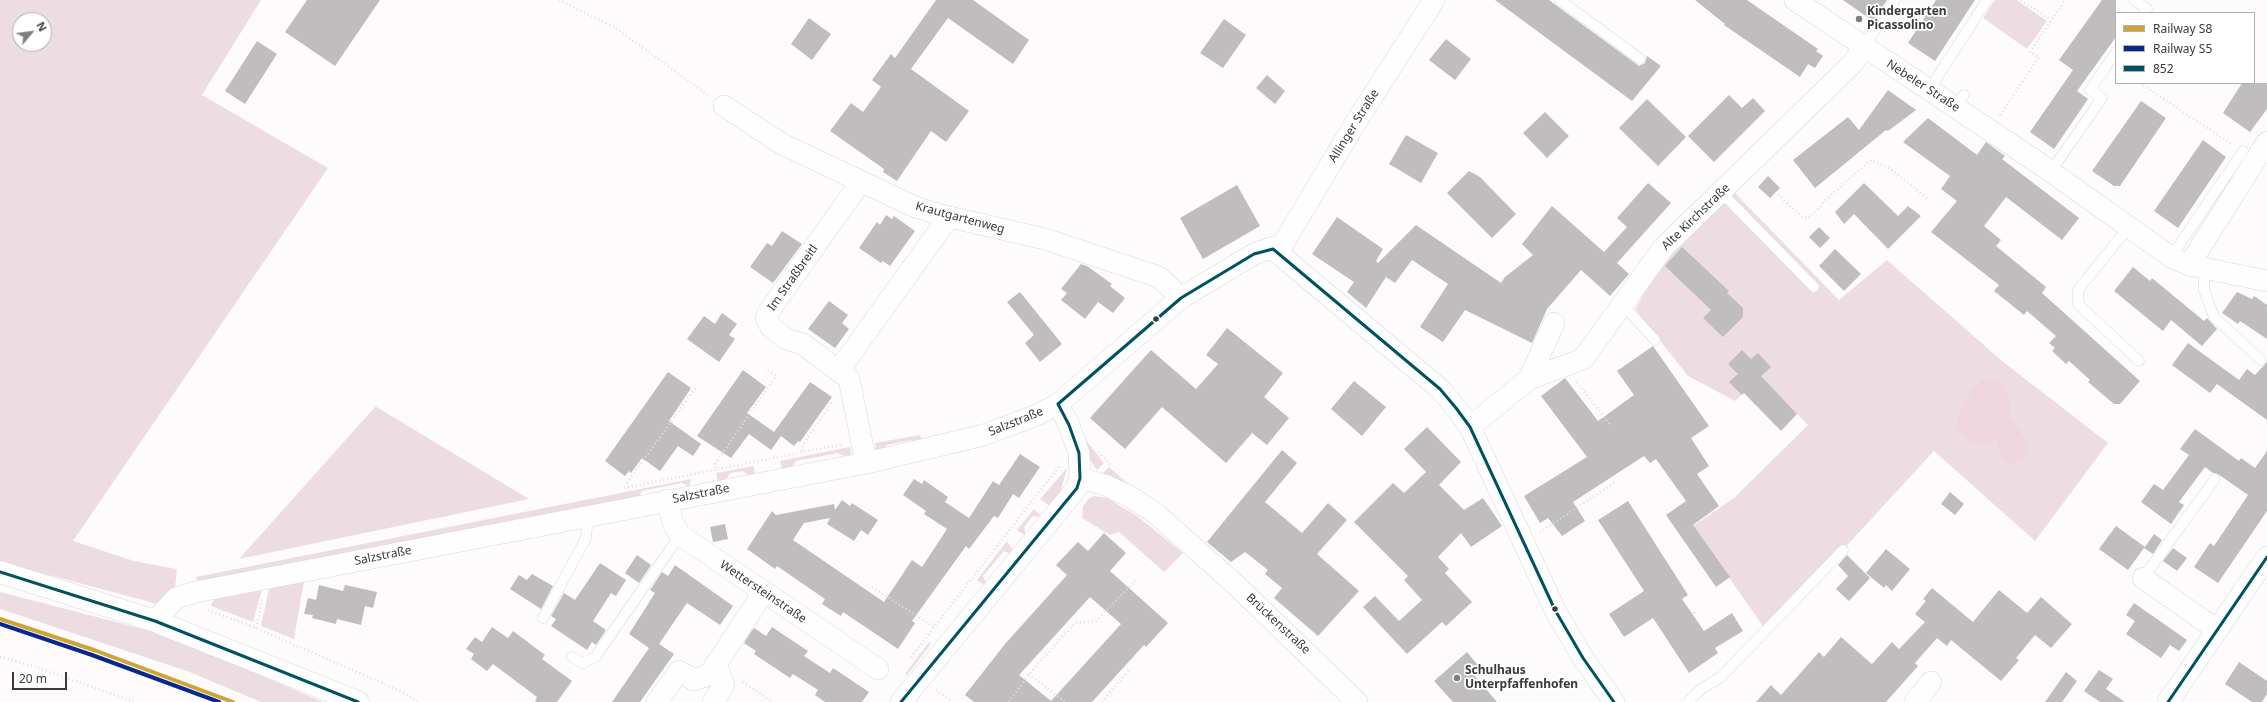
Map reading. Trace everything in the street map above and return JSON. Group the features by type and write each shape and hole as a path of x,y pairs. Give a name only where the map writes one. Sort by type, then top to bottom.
{"main road":[{"path":"0,572 155,621 358,702"}],"street":[{"name":"Allinger Straße","path":"1273,249 1283,244 1356,122 1434,0"},
{"name":"Nebeler Straße","path":"1795,0 1929,90 1960,101 1990,130 2051,171 2128,228 2188,263"},
{"name":"Alte Kirchstraße","path":"1470,427 1529,379 1583,359 1663,248 1727,199 1853,63 1864,47"},
{"name":"Krautgartenweg","path":"724,106 782,144 860,183 915,206 949,217 1045,239 1159,276 1180,298"},
{"path":"2267,142 2188,263 2267,281"},
{"name":"Im Straßbreitl","path":"860,183 769,311 766,318 771,328 781,335 803,344 849,379 866,463"},
{"path":"839,370 949,217"},
{"name":"Salzstraße","path":"176,590 196,592 266,580 588,515 866,463 984,435 1014,425 1058,404 1180,298 1254,254 1273,249"},
{"path":"1273,249 1440,389 1470,427 1555,610 1583,658 1614,702"},
{"name":"Alte Kirchstraße","path":"1529,379 1554,323"},
{"path":"901,702 1057,515 1077,488 1080,478 1079,453 1069,425 1058,404"},
{"name":"Brückenstraße","path":"1080,478 1105,485 1129,496 1155,513 1236,585 1357,702"},
{"name":"Wettersteinstraße","path":"667,500 673,523 680,535 878,669"},
{"path":"2168,702 2267,557"},
{"path":"2143,578 2217,630"},
{"path":"155,621 176,590"},
{"path":"657,702 680,671 694,680 709,676 716,663 764,593"},
{"path":"713,702 724,685 716,663"},
{"path":"1915,702 1931,682"}],"lane":[{"path":"1560,0 1640,59"},
{"path":"1864,47 1895,0"},
{"path":"1929,90 1987,0"},
{"path":"2134,0 2147,9 2145,12"},
{"path":"2051,171 2102,98 2090,90 2115,53"},
{"path":"2243,151 2188,263 2204,290 2214,317 2261,360"},
{"path":"1727,199 1812,285"},
{"path":"2128,228 2078,290 2078,304 2139,361"},
{"path":"1623,305 1655,340"},
{"path":"2143,578 2214,479"},
{"path":"543,618 586,538 588,515"},
{"path":"572,657 583,662 596,656 680,535"},
{"path":"1688,702 1701,689 1721,678 1843,550"}],"path":[{"path":"559,0 614,27 724,106"},
{"path":"2021,0 2051,20"},
{"path":"1990,130 2039,58 2030,52 2037,38 2064,0"},
{"path":"2142,84 2243,151"},
{"path":"1775,192 1803,218 1810,217 1823,202 1871,160 1889,168 1927,198"},
{"path":"1727,199 1731,225 1730,234 1707,257 1769,324"},
{"path":"1674,292 1729,349 1748,345 1812,285"},
{"path":"1654,322 1671,303 1674,292 1678,286"},
{"path":"1565,366 1610,425"},
{"path":"716,468 715,464 776,376 766,369"},
{"path":"628,487 628,483 696,386"},
{"path":"802,452 803,445 840,390 852,388"},
{"path":"909,658 1059,466 1061,461"},
{"path":"1523,541 1614,483"},
{"path":"0,529 176,590"},
{"path":"0,543 176,590"},
{"path":"1009,702 1029,674 1075,623 1096,621 1137,579"},
{"path":"256,628 266,580"},
{"path":"872,587 934,627"},
{"path":"206,609 256,628 398,690 419,702"},
{"path":"0,657 134,702"},
{"path":"1102,702 1129,670"},
{"path":"1029,674 1065,702"}],"shaded area":[{"path":"0,0 261,0 202,95 328,168 73,541 134,561 177,569 173,608 0,562"},
{"path":"1995,0 2017,0 2047,21 2027,49 1983,18"},
{"path":"1733,191 1839,300 1887,260 2002,361 2108,443 2035,541 1934,451 1767,632 1693,526 1734,498 1808,425 1761,377 1735,401 1688,376 1635,309 1662,263"},
{"path":"1985,378 2002,383 2008,396 2010,415 2029,447 2023,459 2009,465 2001,453 1996,438 1981,446 1956,432 1957,419 1968,398 1974,387"},
{"path":"375,407 529,499 239,559"},
{"path":"1081,434 1104,463 1097,470 1089,459"},
{"path":"920,435 922,441 914,443 912,440 886,445 884,451 876,452 875,443"},
{"path":"850,447 851,455 844,456 838,453 796,461 792,467 782,469 780,461"},
{"path":"754,466 755,475 749,476 743,471 730,473 726,480 718,482 716,473"},
{"path":"1109,467 1142,496 1101,475"},
{"path":"1067,468 1060,494 1050,506 1040,499"},
{"path":"691,479 689,487 682,483 642,491 639,497 228,579 197,580 196,577"},
{"path":"1094,496 1107,498 1137,516 1183,553 1164,572 1119,532 1110,535 1082,518 1083,507 1088,499"},
{"path":"1034,509 1042,517 1033,516 1024,527 1026,536 1017,530"},
{"path":"1007,541 1013,550 1010,554 1004,551 983,576 986,583 984,585 977,580"},
{"path":"304,581 294,639 261,626 269,589"},
{"path":"262,589 253,622 211,606 215,599"},
{"path":"0,592 170,636 323,702 261,702 187,671 0,609"},
{"path":"929,642 930,645 907,675 905,674"}],"building":[{"path":"307,0 380,0 335,66 285,32"},
{"path":"936,0 973,0 1029,40 1013,64 948,18 911,69 969,111 946,142 931,131 897,181 883,172 884,169 830,131 851,103 863,112 881,87 872,80 891,54 895,58"},
{"path":"1495,0 1549,0 1639,66 1645,63 1647,56 1661,66 1632,101"},
{"path":"1695,0 1747,0 1818,49 1816,51 1823,56 1815,68 1808,64 1800,77 1724,25 1725,24"},
{"path":"1843,0 1887,0 1873,21"},
{"path":"1936,0 1975,0 1935,61 1908,43"},
{"path":"2102,0 2116,0 2115,38 2077,91 2088,99 2054,149 2030,132 2073,70 2059,60"},
{"path":"809,18 831,34 812,60 791,44"},
{"path":"1224,19 1246,35 1223,68 1200,53"},
{"path":"1446,39 1471,59 1455,80 1429,60"},
{"path":"257,41 277,54 245,104 225,91"},
{"path":"1267,75 1285,91 1275,104 1256,88"},
{"path":"2267,83 2267,109 2250,132 2223,113 2241,84"},
{"path":"1888,90 1916,110 1888,131 1886,130 1815,188 1793,160 1848,117 1859,130"},
{"path":"1729,95 1742,108 1753,98 1765,111 1714,162 1688,136"},
{"path":"1647,99 1686,137 1658,166 1619,128"},
{"path":"2141,101 2166,118 2120,186 2114,186 2092,171"},
{"path":"1545,112 1569,136 1547,158 1523,133"},
{"path":"1928,118 1977,155 1986,142 2005,156 2002,159 2079,218 2062,240 2006,197 1984,226 2001,240 1996,246 2046,287 2042,293 2140,381 2120,404 2114,404 2088,382 2090,380 2069,361 2066,364 2052,351 2055,348 2049,343 2056,336 2027,311 2024,315 1994,291 1999,285 1931,232 1957,201 1941,189 1950,176 1903,142"},
{"path":"1406,135 1438,153 1421,183 1389,164"},
{"path":"2203,140 2226,157 2178,228 2154,211"},
{"path":"1469,171 1480,177 1516,214 1492,238 1447,193"},
{"path":"1768,176 1780,188 1770,198 1758,187"},
{"path":"1648,183 1671,203 1617,263 1629,274 1610,296 1581,270 1547,309 1532,343 1465,310 1443,342 1420,327 1448,284 1412,260 1395,283 1386,277 1366,308 1347,292 1354,282 1312,254 1337,217 1383,249 1376,261 1378,263 1416,225 1501,283 1505,277 1533,255 1522,244 1552,206 1604,252 1627,227 1617,218"},
{"path":"1864,183 1898,216 1908,206 1921,216 1888,249 1854,214 1844,224 1835,212"},
{"path":"1237,185 1260,226 1203,259 1180,218"},
{"path":"886,215 892,219 894,216 915,231 890,266 883,261 881,263 859,248 877,222 880,225"},
{"path":"1819,227 1830,238 1820,248 1809,237"},
{"path":"782,231 802,244 773,283 750,267 767,243 772,246"},
{"path":"1682,247 1729,291 1727,293 1743,308 1743,317 1723,337 1703,318 1711,310 1665,266"},
{"path":"1835,249 1861,274 1844,291 1819,266"},
{"path":"1081,264 1087,266 1112,284 1110,286 1125,298 1113,313 1098,302 1085,319 1061,300 1067,293 1061,289"},
{"path":"2133,267 2150,281 2152,278 2204,321 2207,318 2217,329 2202,346 2171,320 2163,331 2114,291"},
{"path":"1020,292 1062,344 1040,362 1025,343 1034,335 1007,302"},
{"path":"2237,292 2252,299 2254,296 2267,305 2267,339 2240,321 2238,324 2222,313"},
{"path":"829,301 848,315 842,323 849,329 835,348 808,329"},
{"path":"722,313 737,324 729,335 735,339 719,362 687,339 704,316 715,324"},
{"path":"1227,328 1283,373 1264,397 1289,418 1267,445 1252,433 1226,463 1162,407 1125,449 1090,418 1151,350 1196,389 1218,364 1206,355"},
{"path":"2188,343 2239,380 2247,369 2255,375 2267,362 2267,420 2217,384 2210,393 2172,365"},
{"path":"1653,346 1709,426 1691,438 1709,466 1697,474 1719,506 1693,525 1730,577 1716,587 1666,515 1686,501 1656,459 1650,463 1644,456 1573,502 1585,521 1562,536 1548,518 1540,523 1524,496 1587,457 1541,396 1565,378 1598,421 1634,395 1617,371"},
{"path":"1742,350 1751,359 1758,353 1771,367 1761,376 1797,414 1781,431 1744,393 1742,395 1729,382 1738,374 1728,364"},
{"path":"743,370 766,387 747,413 774,432 810,382 832,397 800,442 798,441 794,446 781,436 771,450 749,434 731,458 697,436"},
{"path":"668,372 691,388 669,421 701,444 693,456 678,446 660,471 642,458 631,473 629,471 625,476 605,461"},
{"path":"1354,381 1386,407 1362,436 1331,409"},
{"path":"1427,427 1461,462 1439,485 1464,510 1483,498 1502,526 1471,547 1461,533 1438,557 1449,569 1445,573 1472,602 1446,626 1442,622 1407,654 1363,607 1375,596 1399,621 1422,600 1404,580 1408,576 1354,522 1393,483 1404,493 1426,472 1404,449"},
{"path":"2195,429 2239,461 2241,458 2255,468 2267,451 2267,511 2218,583 2194,567 2210,543 2214,546 2248,495 2218,474 2213,473 2205,467 2179,502 2184,505 2171,524 2141,502 2154,484 2163,490 2189,455 2180,449"},
{"path":"1282,450 1297,463 1265,502 1302,533 1328,503 1347,520 1317,554 1359,591 1318,636 1274,598 1282,588 1265,574 1268,570 1245,552 1231,562 1207,542"},
{"path":"1020,454 1040,467 1019,498 1013,494 998,518 994,516 969,549 966,546 912,621 915,623 898,649 843,612 841,616 822,604 825,599 777,566 775,569 747,549 772,511 776,515 834,504 835,510 842,500 850,506 852,503 878,520 868,535 861,530 854,541 827,524 830,518 804,523 793,540 884,602 912,560 922,567 947,529 924,514 926,511 903,495 914,479 922,484 924,480 948,497 945,502 969,518 993,481 999,485"},
{"path":"1950,492 1964,504 1955,515 1941,504"},
{"path":"1628,501 1688,595 1682,599 1704,631 1732,613 1743,631 1715,648 1718,653 1689,673 1653,618 1624,637 1609,614 1644,591 1598,520"},
{"path":"725,524 728,539 713,542 710,527"},
{"path":"2116,526 2145,547 2154,534 2162,540 2153,554 2144,548 2128,570 2099,549"},
{"path":"1104,533 1126,553 1110,571 1168,623 1146,647 1144,645 1092,702 974,702 965,695 1005,644 1067,575 1056,565 1078,542 1088,551","holes":["1090,597 1121,624 1051,701 1019,675"]},
{"path":"2173,548 2187,558 2177,571 2163,561"},
{"path":"1886,549 1910,569 1892,591 1886,585 1884,588 1866,573"},
{"path":"637,555 651,565 639,583 625,573"},
{"path":"1847,555 1870,578 1849,601 1836,589 1848,576 1838,565"},
{"path":"600,563 626,580 616,596 611,593 593,621 606,630 596,645 592,642 587,650 551,626 556,619 551,616 564,593 575,600"},
{"path":"675,565 733,606 720,625 687,603 659,644 674,654 640,702 612,702 649,648 629,634 655,593 650,590 662,572 668,576"},
{"path":"532,574 553,586 541,609 510,589 519,575 527,580"},
{"path":"319,585 343,591 345,585 377,592 373,608 365,606 361,625 337,619 336,624 312,618 313,615 304,614 308,598 316,600"},
{"path":"1932,588 1973,622 1999,590 2027,613 2041,597 2072,624 2051,648 2035,635 2016,658 2019,660 2001,681 1951,640 1947,646 1937,638 1915,663 1918,666 1886,702 1756,702 1771,685 1781,695 1819,652 1824,657 1841,637 1872,664 1892,642 1899,649 1925,622 1915,614 1926,601 1923,599"},
{"path":"2134,603 2187,640 2179,651 2170,645 2161,658 2126,634 2135,621 2126,615"},
{"path":"492,627 508,638 513,631 545,655 542,659 572,681 557,702 535,702 537,697 493,664 487,671 471,659 474,654 466,649 475,637 482,642"},
{"path":"772,627 808,651 804,656 830,673 833,668 869,692 862,702 825,702 815,695 818,690 793,674 790,678 754,654 756,651 744,643 751,632 754,628 766,636"},
{"name":"Schulhaus Unterpfaffenhofen","path":"1467,652 1481,669 1474,675 1497,702 1453,702 1434,681"},
{"path":"2239,662 2267,681 2267,694 2262,702 2252,702 2225,684"},
{"path":"2099,670 2113,679 2106,689 2125,702 2100,702 2084,691"},
{"path":"2066,672 2077,681 2062,702 2045,702"}],"rail line":[{"name":"S8","path":"0,619 94,650 233,702"},
{"name":"S5","path":"0,624 92,655 219,702"}],"transit line":[{"name":"852","path":"1273,249 1440,389 1456,408 1470,427 1555,610 1583,658 1614,702"},
{"name":"852","path":"1058,404 1181,298 1254,254 1273,249"},
{"name":"852","path":"901,702 1077,488 1080,478 1079,453 1069,425 1058,404"},
{"name":"852","path":"2168,702 2267,557"},
{"name":"852","path":"0,572 155,621 358,702"}],"place":[{"name":"Kindergarten Picassolino","path":"1859,19"},
{"name":"Schulhaus Unterpfaffenhofen","path":"1457,678"}]}
